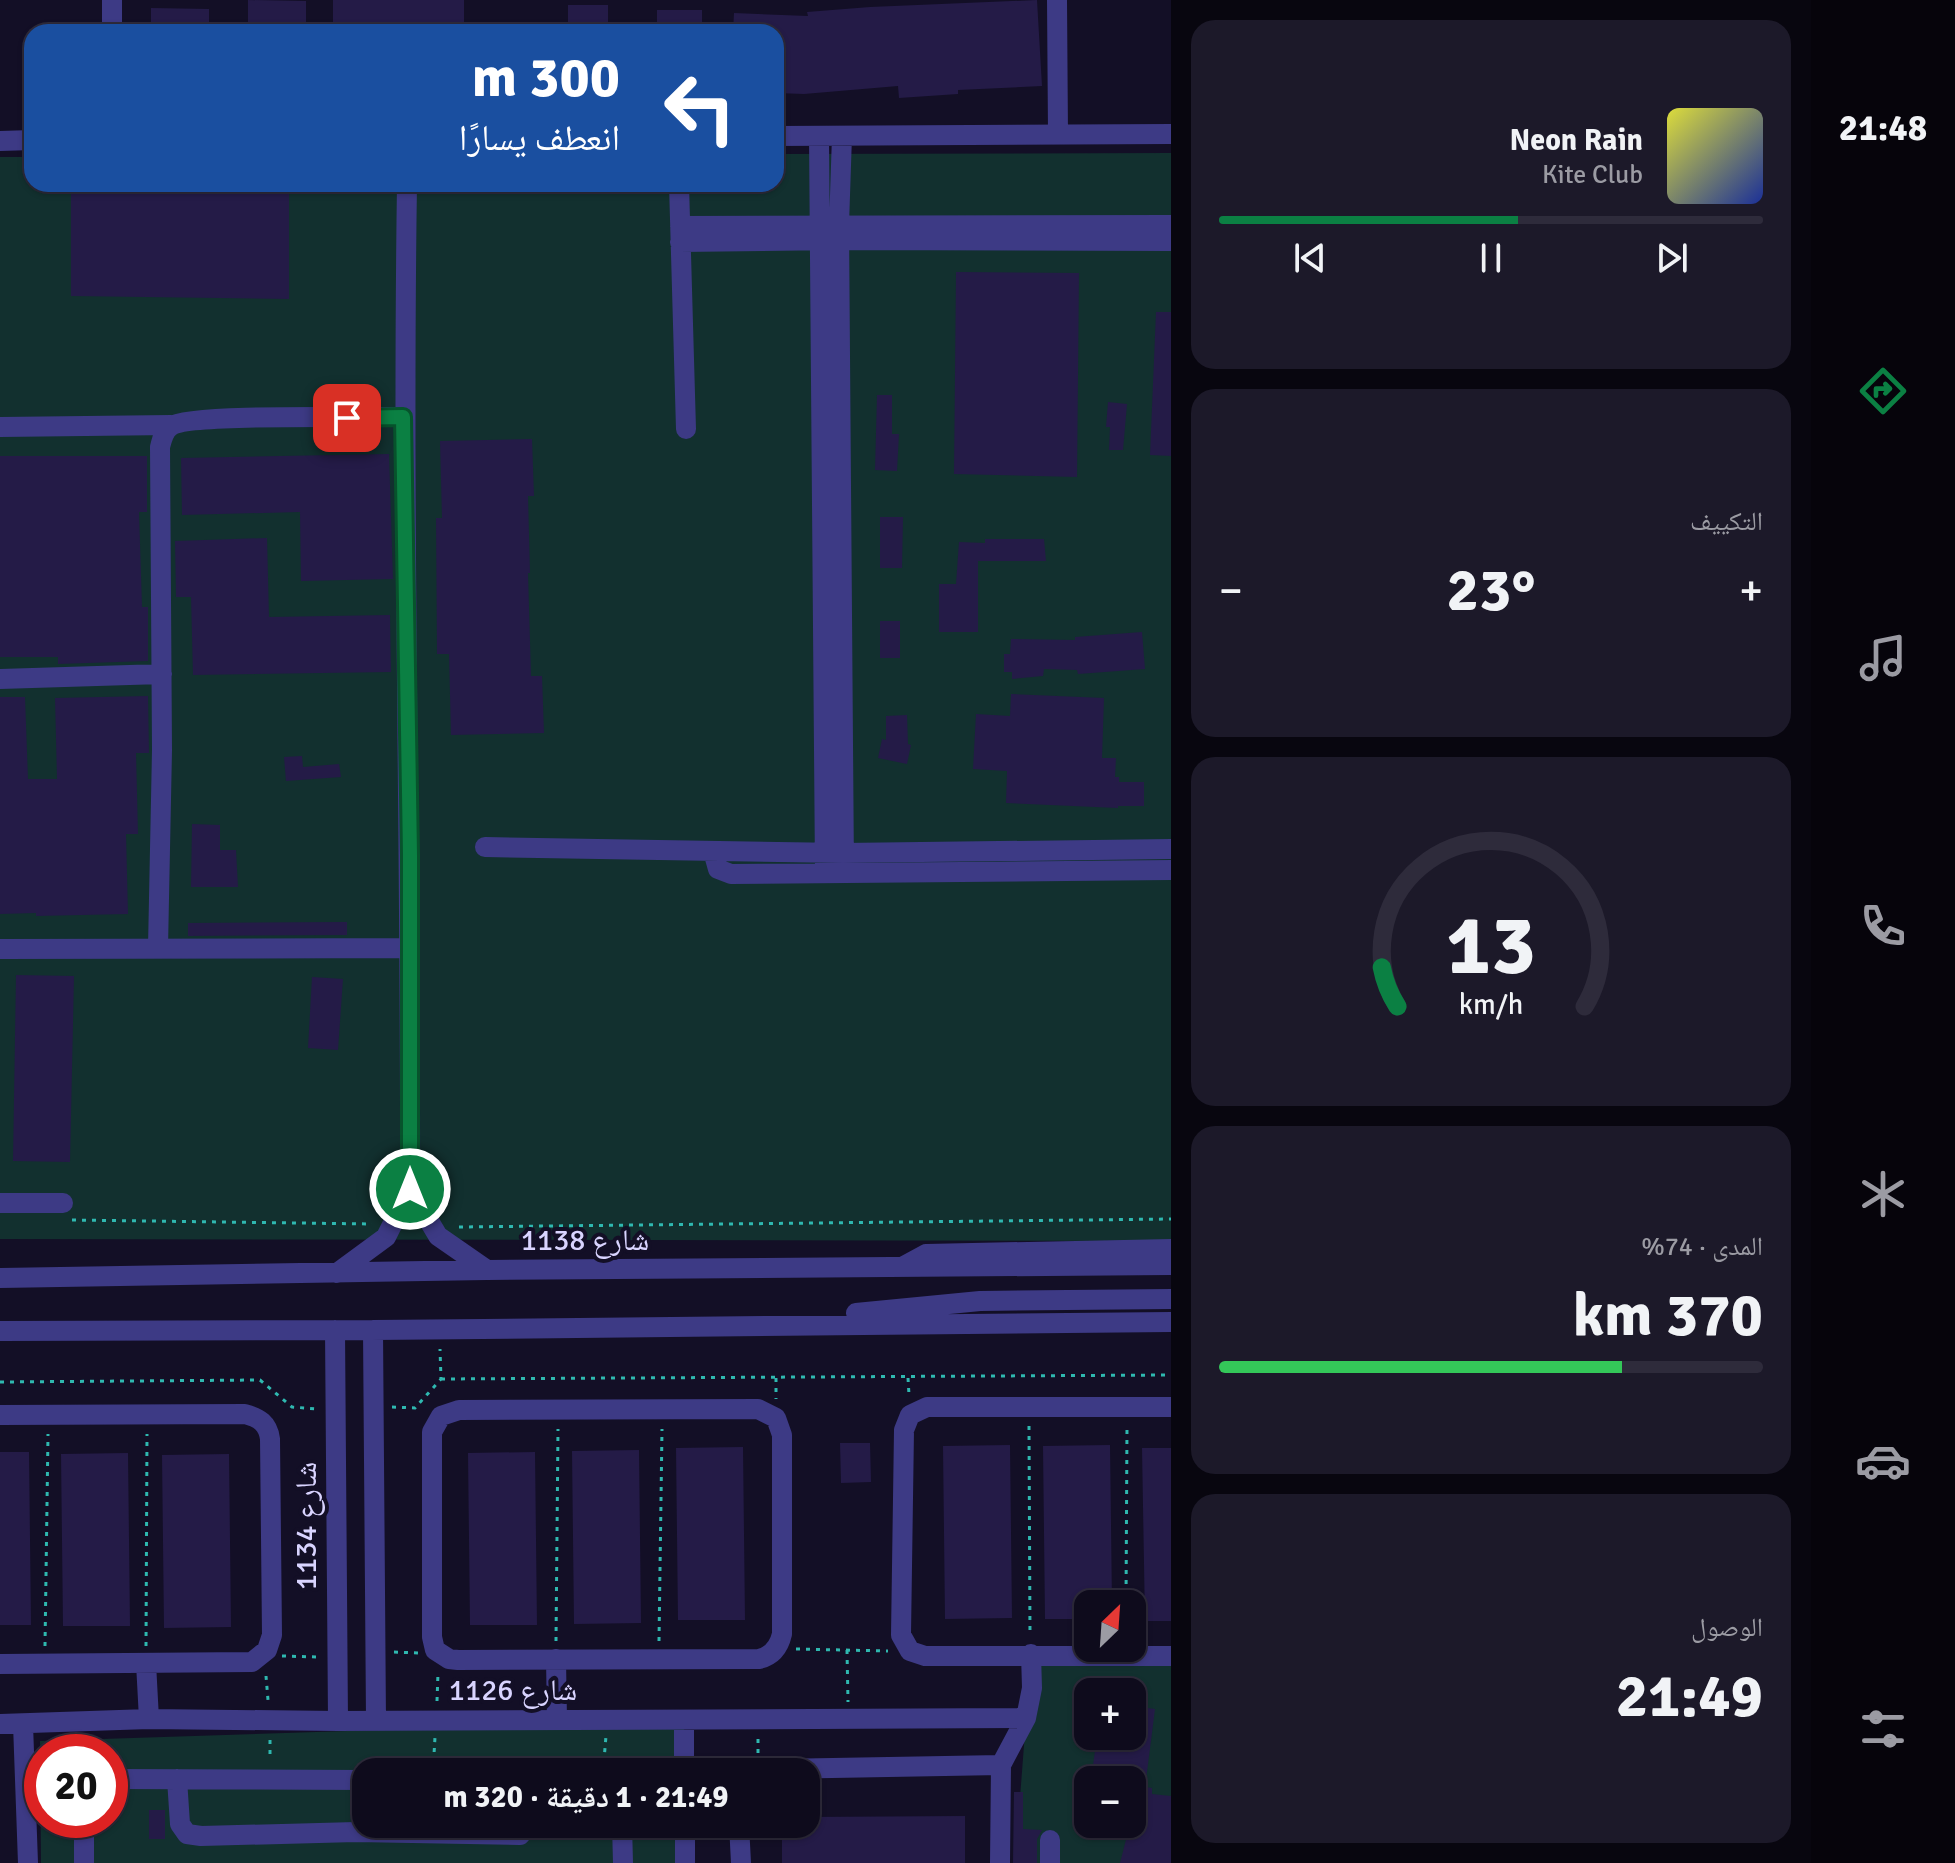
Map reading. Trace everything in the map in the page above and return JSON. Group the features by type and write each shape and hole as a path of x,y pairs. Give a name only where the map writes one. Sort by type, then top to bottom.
{"street":[{"path":"112,0 112,24"},
{"path":"1057,0 1058,134"},
{"path":"784,136 1171,134"},
{"path":"819,136 829,233 834,862"},
{"path":"829,233 842,136"},
{"path":"0,141 24,140"},
{"path":"337,1273 386,1237 410,1189 403,417 407,192"},
{"path":"679,192 686,429"},
{"path":"680,234 1171,225"},
{"path":"829,233 1171,241"},
{"path":"0,427 171,425 208,419 403,417"},
{"path":"158,948 162,674 160,447 164,432 171,425"},
{"path":"0,679 162,674"},
{"path":"485,847 713,851 718,869 726,874 834,862 1171,849"},
{"path":"834,862 1171,870"},
{"path":"0,949 410,948"},
{"path":"410,1189 438,1236 487,1270"},
{"path":"0,1203 63,1212"},
{"path":"899,1269 926,1254 1171,1249"},
{"name":"شارع 1138","path":"0,1278 487,1270 1171,1265"},
{"path":"793,1324 866,1311 980,1301 1171,1299"},
{"path":"0,1331 1171,1322"},
{"name":"شارع 1134","path":"335,1330 338,1721"},
{"path":"373,1330 376,1721"},
{"path":"1171,1407 927,1407 910,1415 904,1446 901,1635 910,1651 925,1656 1171,1656"},
{"path":"662,1409 758,1409 771,1414 779,1422 782,1435 782,1634 776,1649 759,1659 458,1660 444,1657 435,1650 432,1637 432,1432 441,1416 453,1411 662,1409"},
{"path":"0,1415 245,1414 267,1426 270,1439 272,1635 267,1650 252,1662 0,1664"},
{"path":"1000,1863 1001,1765 1026,1718 1032,1688 1031,1654"},
{"path":"556,1659 557,1720"},
{"path":"146,1663 149,1719"},
{"name":"شارع 1126","path":"0,1724 149,1719 1026,1718"},
{"path":"684,1720 684,1758"},
{"path":"23,1724 28,1863"},
{"path":"820,1770 1001,1765"},
{"path":"128,1779 352,1780"},
{"path":"177,1779 180,1824 187,1834 352,1832"},
{"path":"84,1838 84,1863"},
{"path":"622,1838 623,1863"},
{"path":"685,1838 685,1863"},
{"path":"740,1838 741,1863"},
{"path":"1050,1840 1050,1863"}],"path":[{"path":"63,1212 374,1224 386,1237"},
{"path":"438,1236 456,1227 1171,1219"},
{"path":"374,1396 382,1406 415,1408 441,1379 439,1329"},
{"path":"441,1379 1171,1375"},
{"path":"0,1382 260,1380 292,1407 319,1409 335,1396"},
{"path":"1029,1407 1031,1654"},
{"path":"1126,1590 1127,1407"},
{"path":"556,1659 558,1409"},
{"path":"659,1659 662,1409"},
{"path":"45,1663 48,1414"},
{"path":"146,1663 147,1414"},
{"path":"776,1649 910,1651"},
{"path":"847,1650 848,1719"},
{"path":"604,1758 608,1720"},
{"path":"757,1720 757,1758"}],"green space":[{"path":"1171,153 1171,1241 0,1239 0,157 24,157 24,192 784,192 784,154"},
{"path":"1146,1653 1171,1653 1171,1863 1015,1863 1031,1654 1074,1654 1074,1662 1146,1662"},
{"path":"684,1720 685,1758 352,1758 352,1838 686,1838 686,1863 41,1863 41,1838 128,1838 128,1738"}],"building":[{"path":"248,0 306,1 306,24 248,24"},
{"path":"333,0 464,0 464,24 333,24"},
{"path":"1037,0 1042,86 958,90 958,94 899,98 898,86 784,93 784,24 733,24 734,13 808,16 807,12"},
{"path":"568,5 608,5 608,24 568,24"},
{"path":"151,8 209,9 209,24 151,24"},
{"path":"657,10 702,10 702,24 657,24"},
{"path":"71,192 289,192 289,299 71,296"},
{"path":"956,272 1079,273 1077,477 954,474"},
{"path":"1156,312 1171,312 1171,456 1150,455"},
{"path":"877,395 892,395 892,434 899,434 897,471 875,470"},
{"path":"1108,402 1127,404 1123,450 1109,450 1110,427 1106,427"},
{"path":"532,439 534,496 528,496 531,676 542,676 544,733 451,735 449,654 437,654 436,518 442,518 440,441"},
{"path":"389,454 393,579 301,581 300,512 182,515 181,458"},
{"path":"0,456 147,456 147,512 139,512 142,607 148,607 148,661 58,664 58,657 0,657"},
{"path":"880,517 903,517 902,568 880,568"},
{"path":"267,538 269,617 390,615 391,672 193,675 191,597 176,597 175,541"},
{"path":"985,539 1044,539 1046,561 978,561 978,632 939,632 939,584 956,584 959,542 985,543"},
{"path":"880,621 900,621 900,658 880,658"},
{"path":"1142,632 1145,669 1078,674 1077,670 1044,669 1043,676 1012,679 1012,672 1004,672 1004,654 1010,654 1011,639 1075,640 1075,637"},
{"path":"1011,694 1104,698 1102,758 1116,758 1115,777 1119,777 1119,782 1144,782 1144,806 1118,808 1006,803 1007,771 973,769 976,714 1010,716"},
{"path":"148,696 149,753 136,753 138,834 126,834 128,914 0,914 0,697 25,697 28,779 57,779 55,698"},
{"path":"907,715 908,744 911,745 907,764 878,758 882,739 886,740 886,716"},
{"path":"302,756 303,767 339,764 341,777 286,781 284,757"},
{"path":"192,824 220,825 220,850 236,850 238,887 191,887"},
{"path":"347,922 347,935 188,936 188,923"},
{"path":"16,975 74,976 70,1162 13,1161"},
{"path":"312,977 343,979 338,1050 308,1048"},
{"path":"840,1443 870,1443 871,1482 841,1483"},
{"path":"1010,1445 1012,1618 945,1619 943,1446"},
{"path":"1110,1445 1112,1590 1074,1590 1074,1619 1045,1619 1043,1446"},
{"path":"743,1447 745,1620 678,1620 676,1448"},
{"path":"1142,1448 1171,1448 1171,1621 1146,1621"},
{"path":"639,1450 641,1623 574,1624 572,1451"},
{"path":"0,1452 29,1452 31,1625 0,1625"},
{"path":"535,1452 537,1625 470,1625 468,1453"},
{"path":"128,1453 130,1626 63,1626 61,1454"},
{"path":"229,1454 231,1627 164,1628 162,1455"},
{"path":"1146,1708 1155,1709 1146,1780 1146,1766 1093,1766 1095,1750 1146,1750"},
{"path":"1146,1787 1152,1788 1152,1794 1171,1796 1171,1863 1120,1863 1126,1838 1146,1838"},
{"path":"1014,1792 1023,1792 1023,1829 1042,1830 1037,1839 1037,1863 1013,1863"},
{"path":"149,1810 165,1810 165,1839 149,1839"},
{"path":"965,1816 965,1863 782,1863 782,1838 820,1838 820,1817"}],"route":[{"path":"347,418 403,417 410,855 410,1189"}]}
